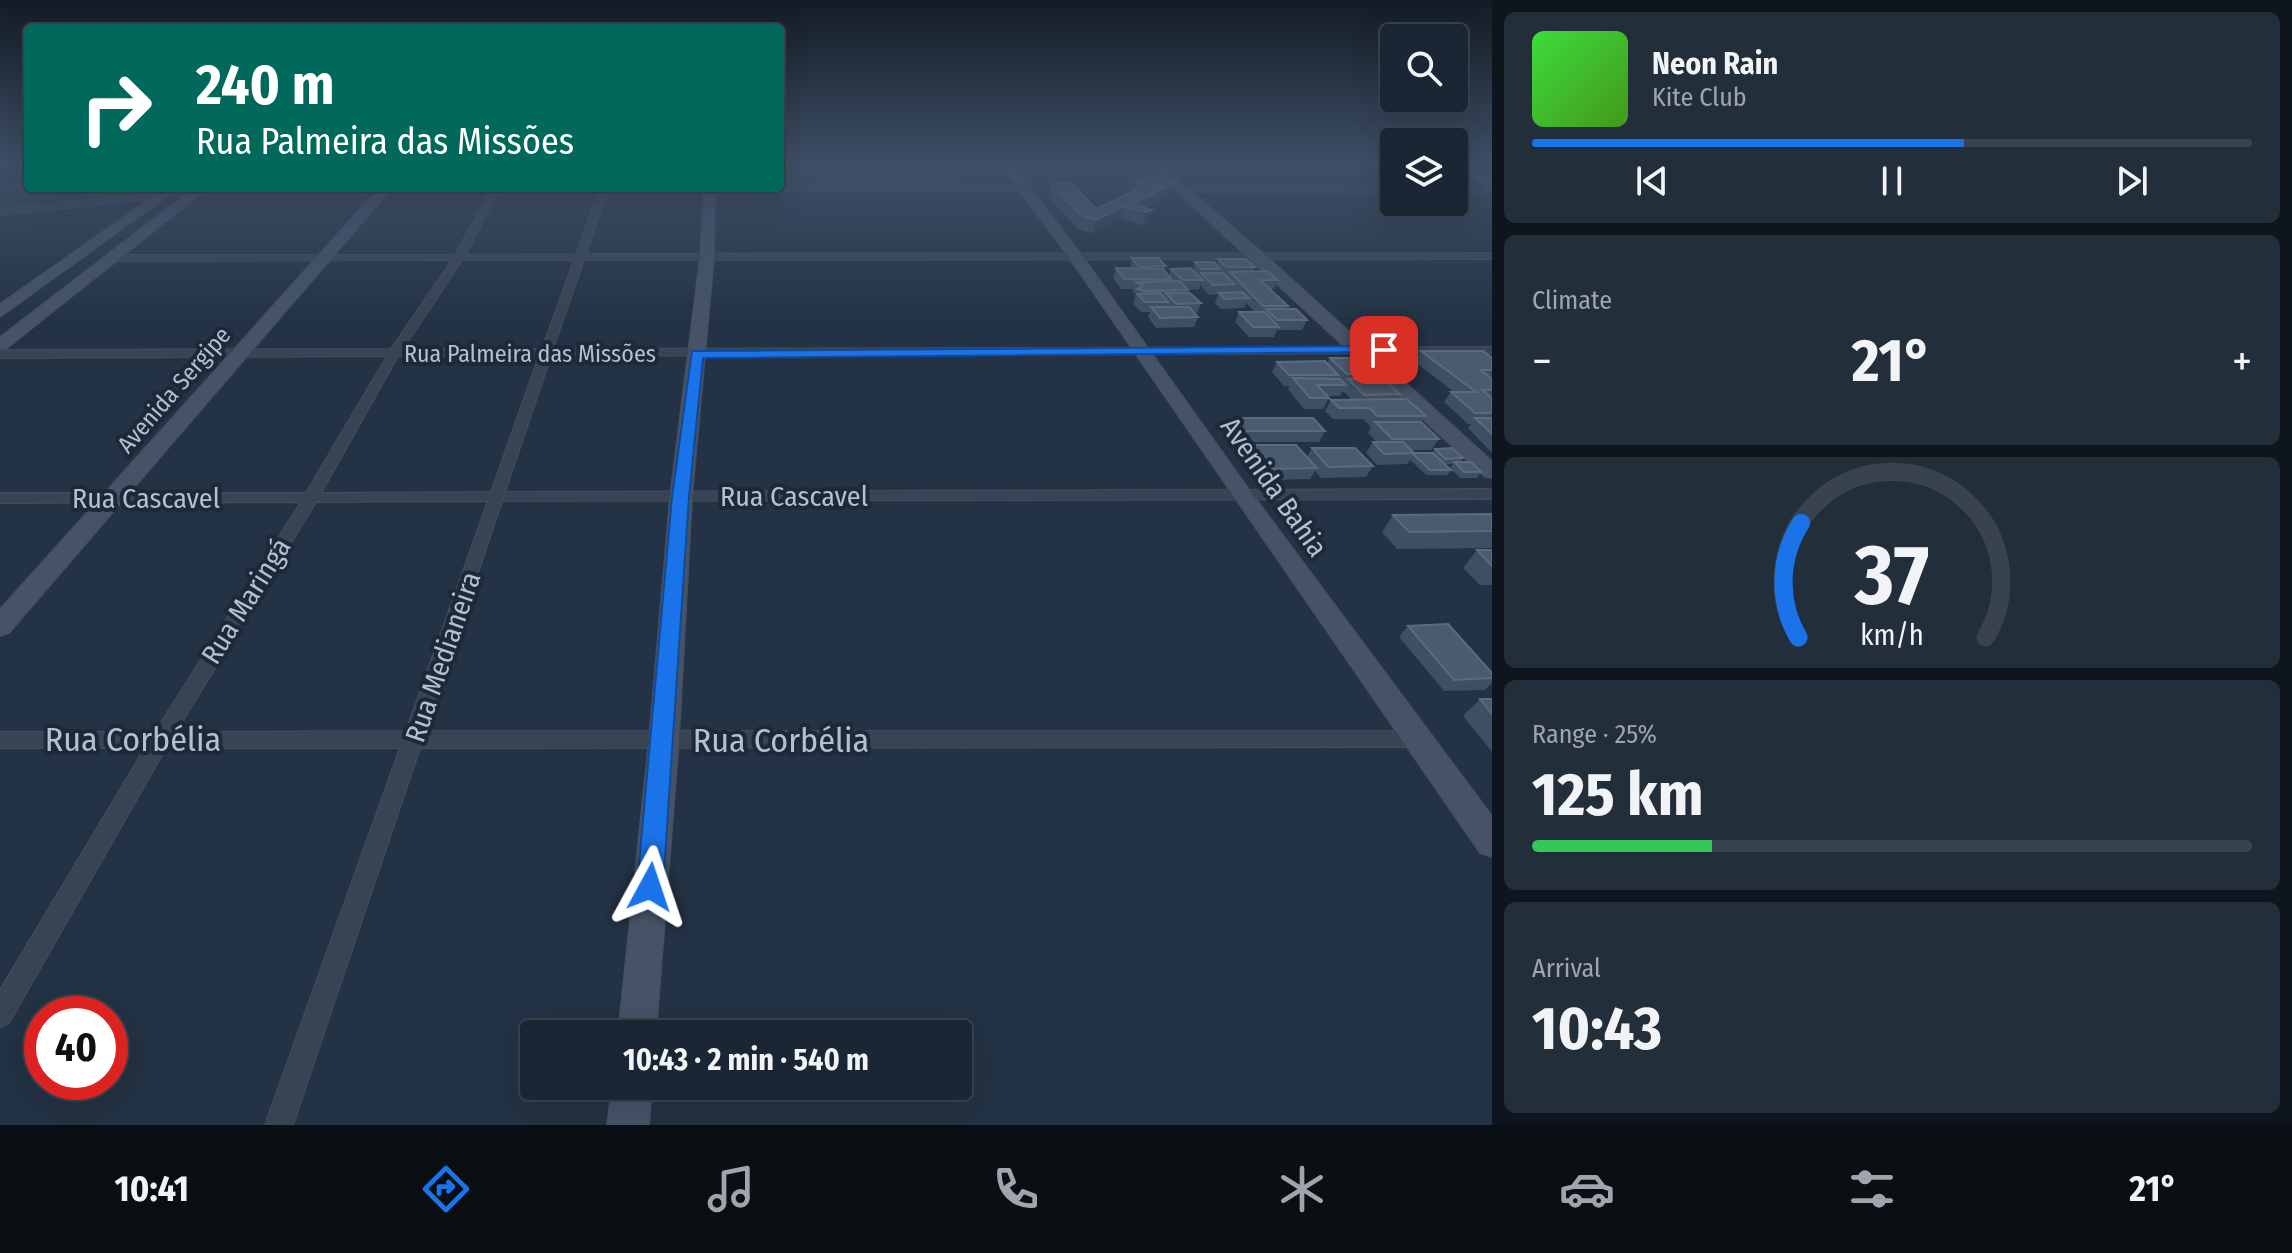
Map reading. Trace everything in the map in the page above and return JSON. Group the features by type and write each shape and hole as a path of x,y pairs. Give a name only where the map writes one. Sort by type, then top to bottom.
{"street":[{"path":"0,312 132,218"},
{"path":"0,345 165,218"},
{"name":"Avenida Sergipe","path":"0,626 360,218"},
{"name":"Rua Maringá","path":"0,1014 162,738 310,499 394,354 459,257 480,218"},
{"name":"Rua Medianeira","path":"279,1125 416,739 543,354 593,218"},
{"path":"638,1020 664,740 681,497 707,257 708,218"},
{"name":"Avenida Bahia","path":"1046,218 1492,842"},
{"path":"1214,218 1492,472"},
{"path":"113,258 1492,256"},
{"name":"Rua Palmeira das Missões","path":"0,354 1492,350"},
{"name":"Rua Cascavel","path":"0,498 1492,494"},
{"name":"Rua Corbélia","path":"0,740 1418,739"},
{"path":"628,1125 631,1100"}],"building":[{"path":"1132,258 1158,258 1166,266 1139,267"},
{"path":"1218,259 1246,259 1255,267 1226,267"},
{"path":"1195,262 1214,262 1220,269 1201,269"},
{"path":"1116,268 1163,269 1172,280 1124,279"},
{"path":"1190,268 1203,280 1183,280 1171,269"},
{"path":"1267,271 1278,280 1260,280 1288,306 1263,306 1230,272"},
{"path":"1201,273 1223,273 1235,284 1213,285"},
{"path":"1180,281 1188,290 1144,291 1137,289 1143,285 1135,282"},
{"path":"1242,292 1249,298 1224,299 1219,293"},
{"path":"1160,293 1168,302 1145,302 1137,294"},
{"path":"1166,293 1190,293 1201,303 1176,304"},
{"path":"1151,307 1189,307 1198,317 1160,318"},
{"path":"1266,309 1296,309 1307,320 1277,320"},
{"path":"1239,312 1265,312 1279,327 1253,327"},
{"path":"1421,351 1483,351 1492,358 1492,370 1481,370 1492,379 1492,390 1482,390 1492,398 1492,413 1475,413 1451,392 1476,392"},
{"path":"1330,358 1367,358 1385,374 1347,374"},
{"path":"1325,361 1338,375 1289,375 1277,362"},
{"path":"1293,378 1340,379 1346,385 1317,385 1329,398 1310,398"},
{"path":"1348,379 1384,379 1400,394 1364,395"},
{"path":"1407,399 1426,416 1377,416 1369,408 1339,408 1331,400"},
{"path":"1235,418 1313,418 1325,431 1245,431"},
{"path":"1475,418 1492,418 1492,434"},
{"path":"1375,422 1421,422 1439,439 1392,439"},
{"path":"1373,442 1403,442 1414,453 1384,454"},
{"path":"1253,445 1296,445 1317,468 1272,469"},
{"path":"1312,448 1355,448 1373,466 1328,467"},
{"path":"1452,448 1463,458 1445,459 1435,449"},
{"path":"1412,453 1433,453 1451,470 1430,470"},
{"path":"1454,462 1471,462 1481,472 1464,472"},
{"path":"1492,514 1492,531 1409,532 1393,515"},
{"path":"1477,550 1492,550 1492,566"},
{"path":"1448,624 1492,673 1492,678 1454,680 1408,626"},
{"path":"1480,699 1492,699 1492,714"}],"route":[{"path":"650,887 681,497 697,354 1384,350"}]}
